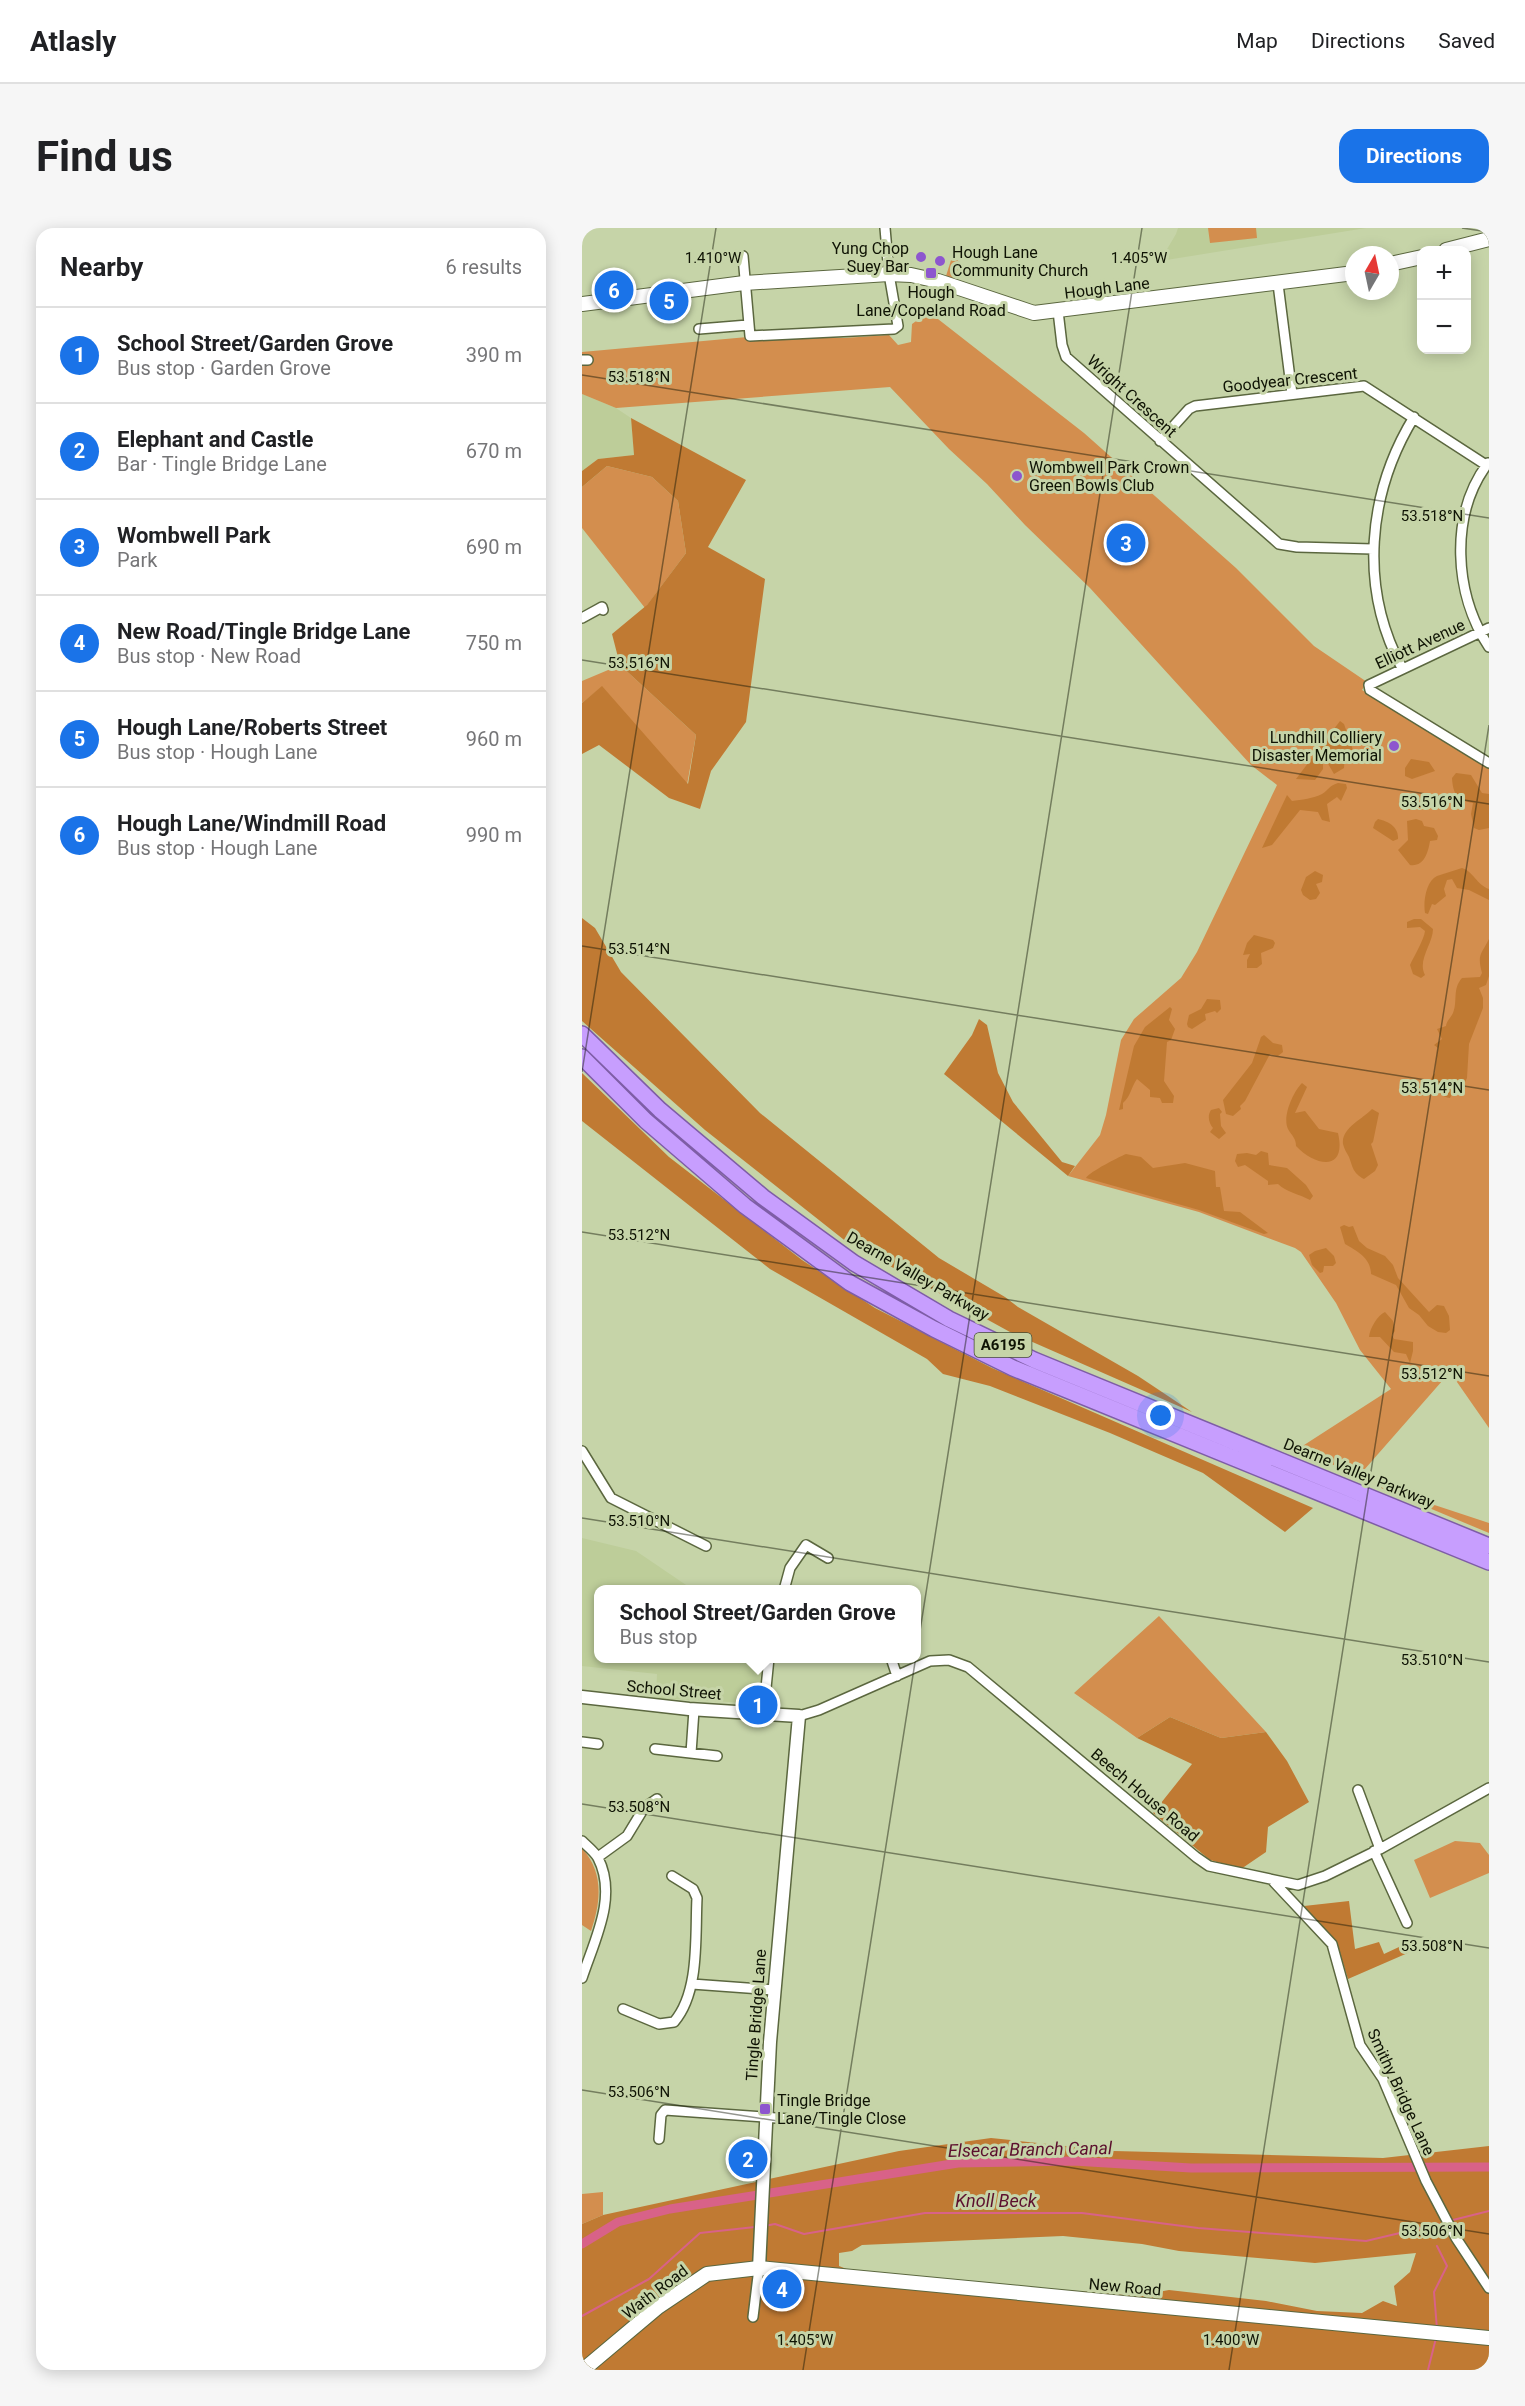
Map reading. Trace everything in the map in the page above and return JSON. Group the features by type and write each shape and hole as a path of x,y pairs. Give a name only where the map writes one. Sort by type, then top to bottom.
{"highway":[{"name":"Dearne Valley Parkway","path":"582,1034 660,1110 763,1197 854,1263 949,1319 1034,1360 1489,1546"},
{"name":"Dearne Valley Parkway","path":"582,1057 646,1121 745,1206 861,1289 934,1329 1013,1368 1489,1562"}],"main road":[{"path":"1462,246 1489,239"},
{"path":"1399,262 1417,258"},
{"name":"Hough Lane","path":"582,304 744,283 889,274 911,275 938,281 1013,308 1034,313 1345,274"},
{"name":"New Road","path":"759,2268 1489,2338"},
{"name":"Wath Road","path":"583,2370 658,2307 707,2274 759,2268"}],"street":[{"path":"743,256 750,336 894,330 898,327 889,274 885,228"},
{"path":"1278,284 1292,394"},
{"name":"Wright Crescent","path":"1058,311 1062,345 1066,357 1279,544 1297,547 1373,549"},
{"path":"699,329 748,325"},
{"name":"Goodyear Crescent","path":"1160,441 1189,409 1195,406 1364,386 1488,463"},
{"path":"1402,668 1384,630 1373,549 1381,491 1397,450 1414,417"},
{"path":"1488,463 1468,502 1462,530 1461,554 1469,606 1479,632 1489,647"},
{"path":"582,618 602,607 603,610"},
{"name":"Elliott Avenue","path":"1489,628 1369,685 1370,690 1489,763"},
{"path":"582,1451 611,1498 706,1546"},
{"path":"785,1585 790,1568 807,1545 828,1558"},
{"name":"Beech House Road","path":"799,1716 819,1710 930,1661 949,1660 968,1667 1209,1866 1298,1885 1325,1876 1377,1850 1489,1788"},
{"path":"759,1713 760,1697 766,1688 769,1663"},
{"path":"892,1663 897,1676"},
{"name":"School Street","path":"582,1697 694,1710 799,1716"},
{"path":"691,1753 694,1710"},
{"name":"Tingle Bridge Lane","path":"753,2317 759,2268 765,2118 774,1990 799,1716"},
{"path":"582,1742 598,1744"},
{"path":"655,1749 717,1756"},
{"path":"1358,1790 1377,1850 1407,1923"},
{"path":"598,1857 627,1836 644,1808 657,1799"},
{"path":"582,1841 598,1857 605,1880 606,1902 582,1978"},
{"path":"623,2009 659,2024 674,2022 684,2011 692,1984 697,1898 693,1889 672,1876"},
{"name":"Smithy Bridge Lane","path":"1273,1881 1332,1944 1360,2045 1383,2079 1424,2178 1456,2238 1489,2288"},
{"path":"692,1984 774,1990"},
{"path":"659,2139 661,2115 665,2110 805,2120"}],"shaded area":[{"path":"1178,228 1366,228 1160,261"},
{"path":"1208,228 1256,228 1257,238 1210,243"},
{"path":"952,257 960,262 955,279 946,276"},
{"path":"929,312 1084,433 1236,568 1314,646 1367,682 1362,690 1489,768 1489,1428 1450,1372 1357,1478 1301,1447 1391,1389 1360,1350 1336,1303 1301,1252 1199,1212 1068,1176 1100,1135 1121,1040 1134,1019 1181,978 1197,952 1277,785 1251,765 1090,588 949,449 890,387 616,408 582,394 582,352 769,335 844,338 889,335 898,345 911,342 912,324"},
{"path":"582,394 616,408 631,418 634,455 598,459 582,471"},
{"path":"631,418 746,480 708,547 765,579 746,722 711,771 700,809 669,798 599,745 582,754 582,703 602,686 688,784 696,735 620,665 612,634 647,605 686,553 678,501 652,477 607,466 582,487 582,471 598,459 634,455"},
{"path":"607,466 652,477 678,501 686,553 645,608 582,528 582,487"},
{"path":"620,665 696,735 687,785 602,687 582,703 582,681"},
{"path":"1340,721 1344,724 1353,750 1345,753 1344,768 1334,774 1327,762 1323,762 1323,769 1315,780 1296,779"},
{"path":"1411,759 1429,762 1435,771 1412,779 1405,776 1405,768"},
{"path":"1456,773 1471,775 1482,793 1489,794 1489,828 1479,830 1474,828 1471,814 1473,803 1460,798 1453,788 1452,778"},
{"path":"1338,783 1346,784 1347,788 1341,801 1337,797 1327,804 1330,822 1322,820 1318,812 1300,810 1272,845 1262,848 1287,795 1292,801 1311,798 1322,794"},
{"path":"1378,819 1392,825 1397,831 1398,839 1393,841 1373,828"},
{"path":"1416,819 1422,821 1424,826 1434,828 1438,836 1437,840 1430,841 1422,861 1419,864 1410,865 1398,850 1408,840 1407,821"},
{"path":"1462,868 1489,889 1489,900 1469,890 1457,888 1452,879 1447,880 1444,889 1446,896 1435,905 1432,904 1428,914 1425,913 1424,903 1430,882 1437,876"},
{"path":"1315,871 1323,875 1322,882 1316,884 1320,893 1316,899 1310,900 1303,895 1301,890 1306,877"},
{"path":"582,918 595,928 621,972 760,1113 939,1258 1018,1307 1138,1376 1192,1412 1010,1332 848,1243 705,1130 582,1021"},
{"path":"1421,919 1433,929 1424,958 1425,975 1421,978 1413,974 1410,965 1425,931 1420,927 1407,928 1407,922"},
{"path":"1254,935 1273,940 1275,943 1273,948 1261,953 1262,964 1257,968 1247,968 1250,954 1243,955 1247,943"},
{"path":"1489,939 1489,976 1486,985 1479,988 1483,998 1483,1008 1469,1044 1467,1078 1462,1089 1453,1092 1450,1098 1431,1090 1427,1084 1435,1073 1438,1048 1434,1045 1442,1039 1437,1029 1446,1026 1453,1013 1457,986 1462,978 1480,977 1482,973 1481,955"},
{"path":"1207,999 1220,1000 1221,1009 1217,1013 1215,1011 1205,1014 1206,1020 1192,1029 1188,1027 1189,1015 1201,1009"},
{"path":"1170,1007 1172,1009 1169,1020 1175,1029 1171,1040 1167,1042 1164,1081 1174,1096 1173,1103 1162,1103 1160,1098 1150,1097 1150,1090 1137,1079 1123,1103 1123,1109 1119,1110 1134,1046 1145,1027"},
{"path":"979,1019 987,1025 998,1073 1013,1102 1062,1162 1075,1166 1068,1176 944,1074 972,1035"},
{"path":"1264,1035 1273,1043 1282,1045 1283,1052 1278,1056 1270,1054 1245,1101 1240,1106 1241,1109 1233,1116 1226,1114 1223,1100 1252,1063 1261,1037"},
{"path":"582,1073 669,1157 802,1260 875,1308 992,1368 1313,1508 1285,1532 1203,1473 1110,1433 990,1386 943,1374 927,1359 770,1269 582,1121"},
{"path":"1302,1083 1307,1087 1295,1113 1305,1111 1319,1129 1338,1133 1340,1146 1334,1160 1320,1161 1304,1153 1296,1146 1295,1139 1288,1129 1286,1118 1289,1105"},
{"path":"1219,1108 1222,1112 1220,1114 1221,1126 1226,1133 1219,1139 1210,1132 1213,1128 1209,1117 1211,1110"},
{"path":"1372,1109 1379,1113 1371,1144 1378,1165 1375,1171 1364,1179 1354,1170 1343,1146 1343,1138 1349,1129"},
{"path":"1261,1151 1268,1153 1269,1165 1287,1168 1306,1185 1313,1196 1310,1200 1278,1184 1268,1185 1268,1181 1245,1165 1238,1167 1235,1161 1237,1154 1256,1155"},
{"path":"1126,1154 1141,1157 1153,1168 1185,1163 1215,1171 1216,1187 1220,1187 1224,1211 1240,1212 1268,1233 1264,1234 1199,1210 1086,1178 1098,1168"},
{"path":"1353,1226 1359,1241 1367,1248 1385,1256 1393,1265 1398,1278 1429,1312 1437,1305 1444,1306 1449,1316 1450,1330 1446,1333 1438,1332 1428,1326 1409,1308 1396,1285 1371,1274 1366,1259 1345,1244 1340,1227"},
{"path":"1326,1248 1334,1256 1336,1263 1333,1266 1324,1266 1323,1272 1320,1273 1312,1265 1309,1255"},
{"path":"1385,1312 1393,1321 1394,1339 1413,1342 1410,1363 1406,1354 1394,1352 1380,1337 1369,1337 1374,1323"},
{"path":"1374,1485 1489,1523 1489,1533"},
{"path":"582,1538 636,1551 686,1585 594,1585 594,1663 762,1663 760,1685 753,1700 747,1703 656,1698 657,1674 582,1666"},
{"path":"1159,1616 1266,1732 1221,1738 1170,1717 1137,1738 1074,1693"},
{"path":"1170,1717 1221,1738 1266,1732 1287,1761 1309,1802 1268,1827 1266,1852 1241,1869 1210,1860 1153,1813 1192,1764 1137,1738"},
{"path":"1455,1841 1480,1843 1489,1855 1489,1873 1430,1898 1414,1860"},
{"path":"582,1848 594,1867 597,1877 597,1909 591,1931 582,1925"},
{"path":"1349,1901 1355,1949 1379,1942 1384,1954 1414,1940 1417,1949 1348,1979 1337,1943 1304,1906"},
{"path":"991,2138 1114,2151 1383,2158 1489,2146 1489,2370 582,2370 582,2224 603,2215 899,2151","holes":["1063,2236 1142,2244 1179,2251 1315,2263 1416,2253 1410,2272 1394,2286 1397,2306 1383,2301 1362,2313 1317,2311 1266,2301 1169,2290 1136,2296 854,2272 839,2266 839,2253 852,2251 862,2245"]},
{"path":"603,2192 603,2215 582,2224 582,2194"}],"waterway":[{"name":"Elsecar Branch Canal","path":"582,2244 618,2222 670,2209 958,2163 1073,2161 1191,2168 1489,2167"},
{"name":"Knoll Beck","path":"1453,2220 1489,2211"},
{"name":"Knoll Beck","path":"764,2226 775,2224 804,2234 925,2213 1082,2213 1198,2228 1366,2241 1438,2224"},
{"name":"Knoll Beck","path":"582,2316 649,2279 700,2233 755,2227"},
{"path":"1427,2227 1433,2238"},
{"path":"1437,2246 1447,2266 1434,2292 1437,2329"},
{"path":"1428,2370 1436,2338"}],"place":[{"name":"Yung Chop Suey Bar","path":"921,257"},
{"name":"Hough Lane Community Church","path":"940,261"},
{"name":"Hough Lane/Copeland Road","path":"931,273"},
{"name":"Hough Lane/Windmill Road","path":"614,290"},
{"name":"Hough Lane/Roberts Street","path":"669,301"},
{"name":"Wombwell Park Crown Green Bowls Club","path":"1017,476"},
{"name":"Wombwell Park","path":"1126,543"},
{"name":"Lundhill Colliery Disaster Memorial","path":"1394,746"},
{"name":"School Street/Garden Grove","path":"758,1705"},
{"name":"Tingle Bridge Lane/Tingle Close","path":"765,2109"},
{"name":"Elephant and Castle","path":"748,2159"},
{"name":"New Road/Tingle Bridge Lane","path":"782,2289"}]}
